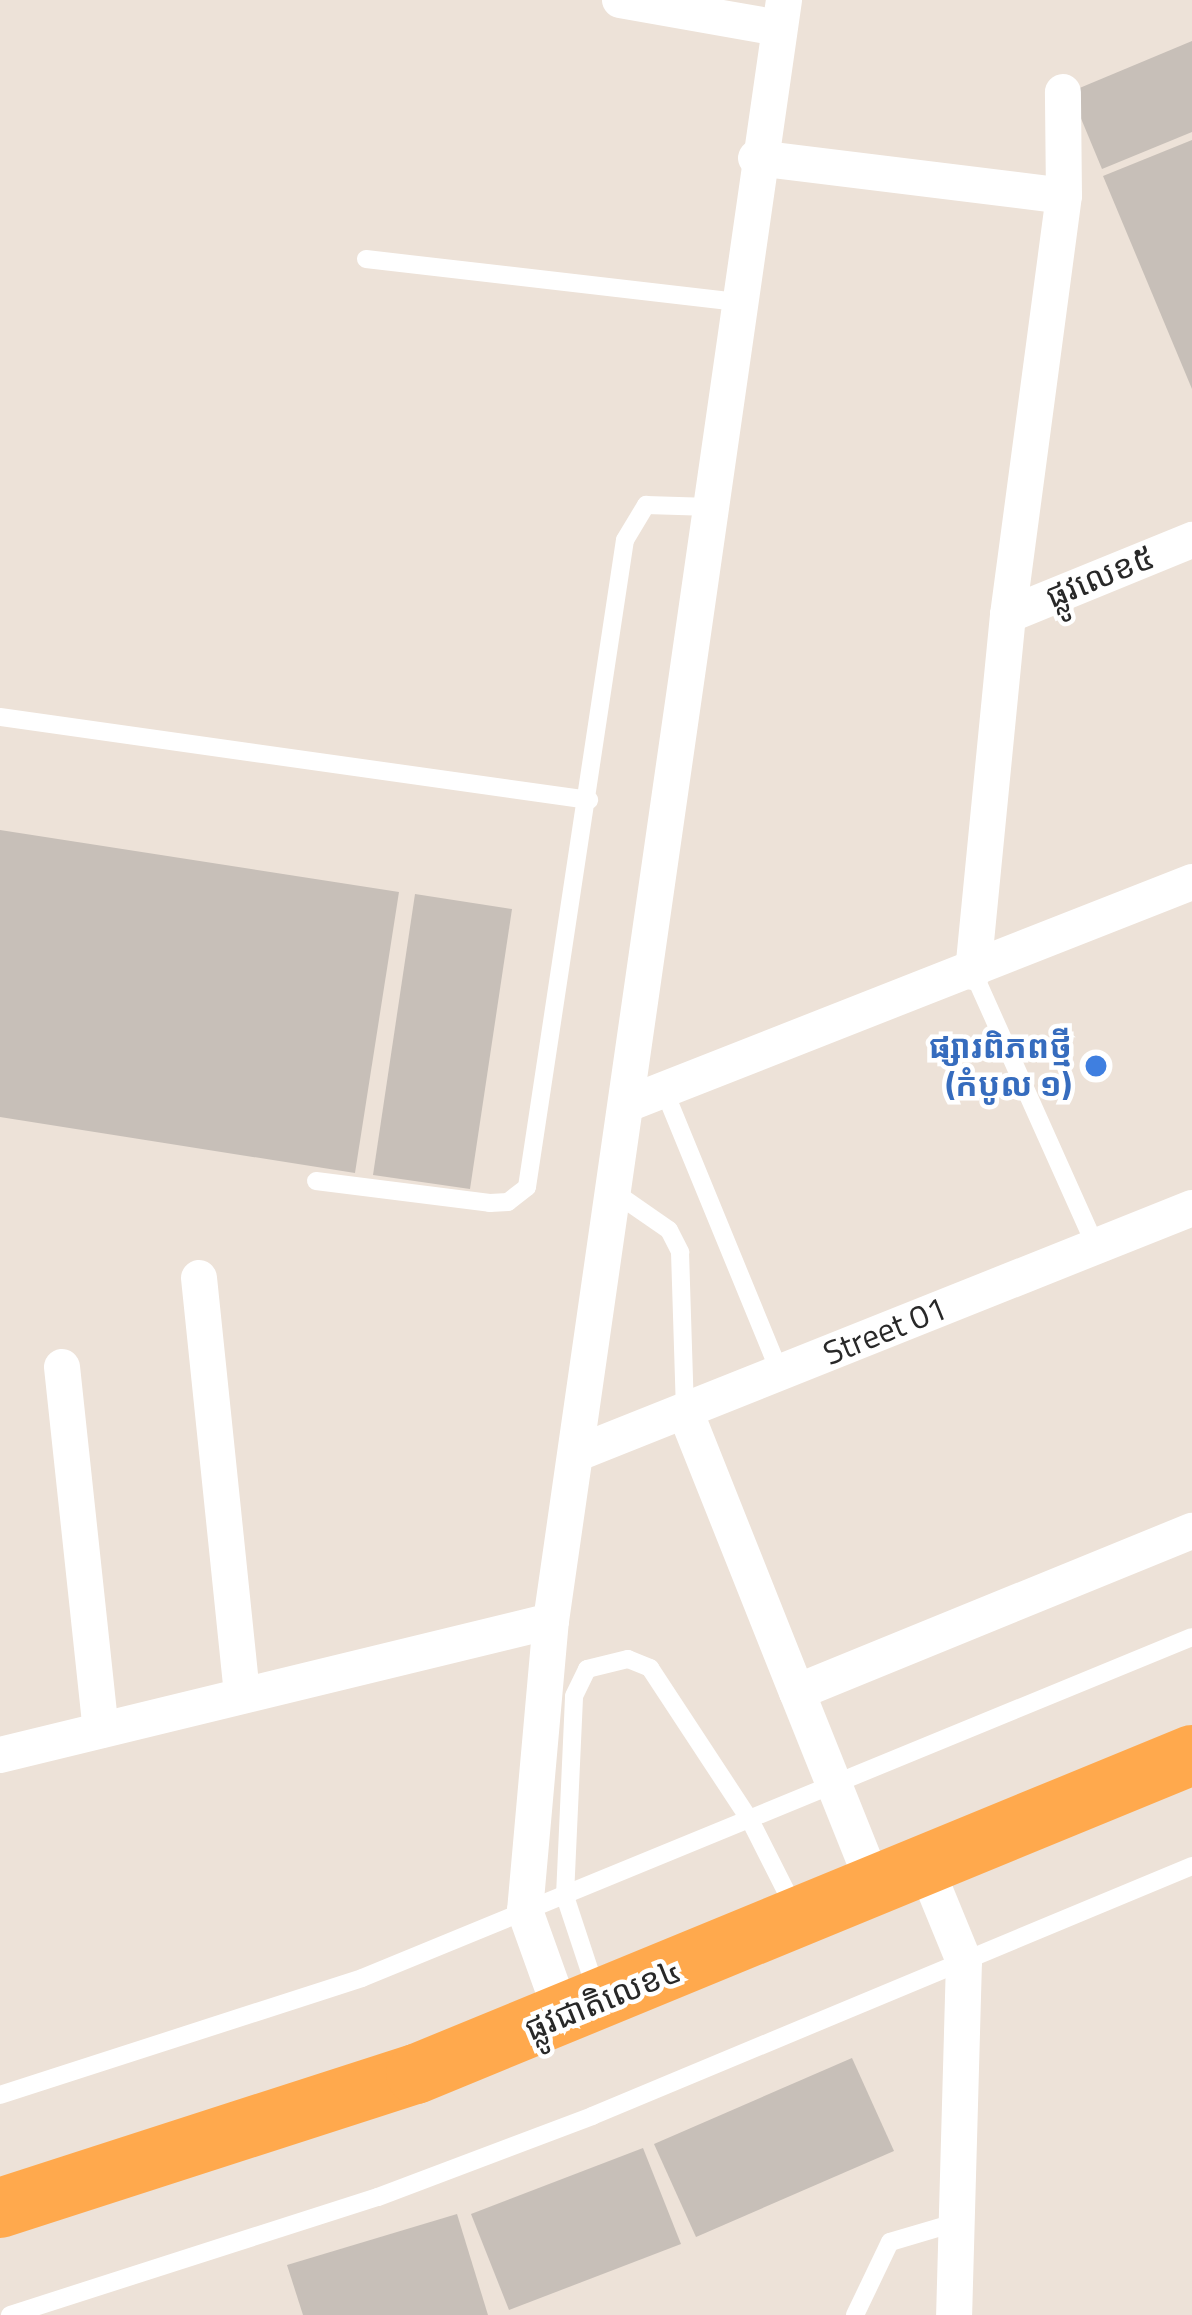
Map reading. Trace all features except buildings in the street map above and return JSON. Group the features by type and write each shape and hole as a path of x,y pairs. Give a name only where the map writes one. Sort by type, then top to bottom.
{"highway":[{"name":"ផ្លូវជាតិលេខ៤","path":"0,2208 272,2126 582,2009 1192,1755"}],"street":[{"path":"582,2009 526,1911 551,1621 616,1194 647,1096 711,507 756,158 782,14 620,0"},
{"path":"974,972 1008,615 1064,196 1063,92"},
{"path":"756,158 1064,196"},
{"name":"ផ្លូវលេខ៥","path":"1008,615 1192,540"},
{"path":"647,1096 974,972 1192,882"},
{"name":"Street 01","path":"578,1453 1192,1208"},
{"path":"199,1278 242,1696"},
{"path":"62,1367 101,1730"},
{"path":"685,1411 834,1786 964,1961 954,2315"},
{"path":"797,1692 1192,1531"},
{"path":"0,1755 551,1621"}],"lane":[{"path":"366,259 738,302"},
{"path":"316,1181 490,1203 508,1202 527,1187 633,518 646,505 711,507"},
{"path":"0,717 589,800"},
{"path":"974,972 1096,1246"},
{"path":"647,1096 780,1373"},
{"path":"616,1194 669,1230 680,1252 685,1411"},
{"path":"0,2095 278,2008 566,1896 1192,1637"},
{"path":"582,2009 566,1896 574,1696 587,1669 628,1659 650,1668 750,1820 800,1918"},
{"path":"10,2315 378,2197 1192,1866"},
{"path":"855,2315 890,2242 958,2222"}],"place":[{"name":"ផ្សារពិភពថ្មី (កំបូល ១)","path":"1096,1066"}]}
